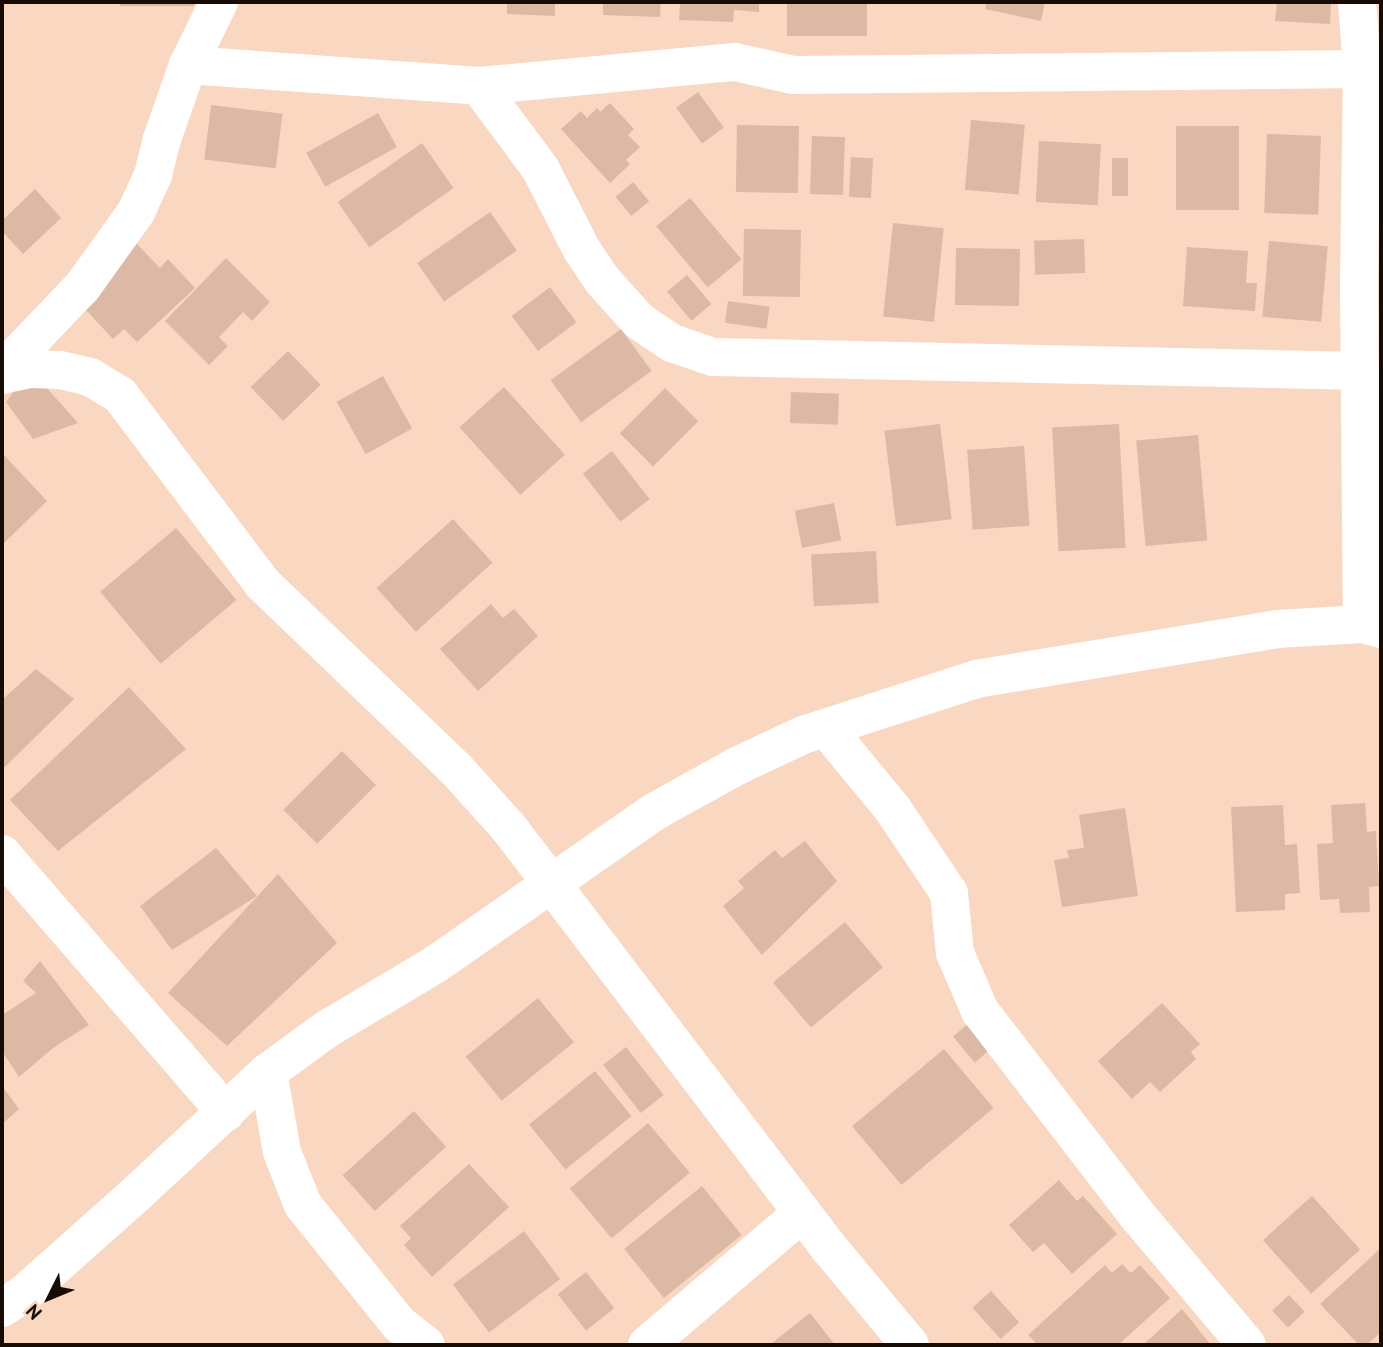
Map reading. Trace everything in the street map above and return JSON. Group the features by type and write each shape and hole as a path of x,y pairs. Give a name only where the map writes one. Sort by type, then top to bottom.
{"street":[{"path":"2,373 83,286 136,212 153,175 161,142 188,65 219,2"},
{"path":"2,1308 25,1293 268,1072 327,1029 436,964 654,812 737,766 826,728 976,679 1277,629 1372,626 1360,371 1362,69 1356,2"},
{"path":"188,65 479,86 735,62 793,75 1362,69"},
{"path":"479,86 540,168 582,250 602,280 639,321 672,343 713,357 1360,371"},
{"path":"2,373 30,369 60,370 90,377 120,395 262,583 456,769 509,828 802,1213 910,1345"},
{"path":"826,728 892,807 949,893 956,953 980,1011 1137,1215 1247,1345"},
{"path":"2,854 226,1113"},
{"path":"268,1072 282,1152 303,1205 399,1324 426,1345"},
{"path":"647,1345 802,1213"}],"building":[{"path":"120,2 194,2 194,6 120,6"},
{"path":"507,2 555,2 555,16 507,14"},
{"path":"603,2 661,2 660,17 603,15"},
{"path":"680,2 759,2 759,12 734,10 733,22 679,20"},
{"path":"787,2 867,2 867,36 787,36"},
{"path":"987,2 1045,2 1041,21 985,9"},
{"path":"1277,2 1331,2 1330,24 1275,21"},
{"path":"698,92 724,128 702,143 676,108"},
{"path":"610,103 634,129 628,135 640,147 626,160 630,164 610,183 561,129 581,111 587,118 597,108 600,112"},
{"path":"211,105 282,114 276,168 204,160"},
{"path":"378,113 397,147 325,187 306,153"},
{"path":"971,120 1025,125 1019,194 965,190"},
{"path":"737,125 799,126 798,193 736,192"},
{"path":"1176,126 1239,126 1239,210 1176,210"},
{"path":"1267,134 1321,136 1318,215 1264,213"},
{"path":"812,136 845,137 843,195 810,194"},
{"path":"1039,141 1101,144 1098,205 1036,202"},
{"path":"422,143 454,188 369,247 338,202"},
{"path":"851,157 873,158 871,198 849,197"},
{"path":"1112,158 1128,158 1128,196 1112,196"},
{"path":"633,182 649,201 631,216 615,197"},
{"path":"35,189 61,218 23,254 2,231 2,221"},
{"path":"690,198 741,259 708,288 656,226"},
{"path":"490,212 517,251 444,302 417,263"},
{"path":"893,223 944,228 934,322 883,316"},
{"path":"744,229 801,230 800,297 743,296"},
{"path":"1084,239 1085,273 1035,275 1034,241"},
{"path":"1269,241 1328,246 1321,322 1262,317"},
{"path":"135,242 160,268 168,259 195,288 137,342 124,329 113,339 86,310 97,300 86,288"},
{"path":"1187,247 1248,251 1246,283 1257,283 1255,311 1183,306"},
{"path":"956,248 1020,249 1019,306 955,305"},
{"path":"226,258 270,302 252,321 243,312 219,337 228,346 209,365 165,321"},
{"path":"687,275 711,304 692,321 667,292"},
{"path":"550,287 576,322 538,351 512,316"},
{"path":"728,301 770,307 767,329 725,323"},
{"path":"621,329 652,371 581,422 551,380"},
{"path":"288,351 321,385 283,421 251,387"},
{"path":"30,369 78,423 33,439 6,402"},
{"path":"383,376 412,428 366,454 337,402"},
{"path":"504,387 565,455 520,495 459,427"},
{"path":"665,388 698,421 653,466 620,433"},
{"path":"791,392 839,394 838,425 790,423"},
{"path":"940,424 952,519 896,526 884,431"},
{"path":"1119,424 1125,548 1059,551 1052,428"},
{"path":"1198,435 1207,541 1145,546 1136,440"},
{"path":"1024,446 1030,526 973,530 967,450"},
{"path":"612,451 650,499 620,522 583,474"},
{"path":"2,453 47,501 2,545"},
{"path":"834,503 841,540 802,548 795,511"},
{"path":"453,519 492,563 416,632 376,588"},
{"path":"176,528 236,600 161,664 100,592"},
{"path":"876,551 879,603 814,606 811,554"},
{"path":"491,604 503,618 514,609 538,636 478,691 440,649"},
{"path":"36,669 74,699 5,767 2,763 2,700"},
{"path":"129,687 186,749 58,851 10,800"},
{"path":"342,751 376,785 317,844 283,810"},
{"path":"1365,803 1367,832 1376,831 1379,886 1369,887 1370,912 1340,913 1339,899 1320,900 1317,844 1333,843 1331,805"},
{"path":"1283,805 1285,845 1297,844 1300,893 1285,894 1285,910 1236,912 1231,807"},
{"path":"1125,808 1138,896 1062,907 1054,860 1069,858 1067,850 1084,848 1079,815"},
{"path":"805,841 837,881 762,955 723,906 744,888 738,881 775,850 782,858"},
{"path":"216,848 257,896 172,950 140,906"},
{"path":"278,874 337,943 227,1046 168,993"},
{"path":"845,922 883,967 811,1028 773,982"},
{"path":"40,961 89,1025 53,1048 19,1077 2,1051 2,1015 36,993 23,981"},
{"path":"538,998 574,1042 502,1101 466,1057"},
{"path":"1162,1003 1200,1044 1191,1052 1196,1059 1160,1092 1150,1082 1132,1099 1098,1061"},
{"path":"969,1023 991,1049 975,1063 953,1036"},
{"path":"626,1047 664,1095 641,1113 603,1065"},
{"path":"944,1049 993,1108 902,1185 852,1126"},
{"path":"595,1071 632,1116 565,1170 529,1124"},
{"path":"2,1086 19,1109 2,1124"},
{"path":"414,1111 446,1147 375,1211 343,1175"},
{"path":"648,1123 690,1173 612,1238 570,1189"},
{"path":"469,1164 509,1207 432,1277 404,1245 411,1238 400,1226"},
{"path":"1059,1180 1077,1201 1083,1196 1117,1234 1072,1274 1044,1243 1033,1252 1009,1225"},
{"path":"702,1186 742,1235 664,1298 624,1249"},
{"path":"1312,1196 1360,1250 1311,1294 1263,1240"},
{"path":"524,1231 560,1279 489,1332 453,1285"},
{"path":"1381,1248 1381,1332 1367,1345 1359,1345 1320,1304"},
{"path":"1122,1264 1131,1273 1140,1265 1170,1298 1118,1345 1038,1345 1028,1335 1105,1265 1112,1273"},
{"path":"586,1272 614,1308 586,1330 558,1294"},
{"path":"991,1291 1019,1322 1001,1339 972,1308"},
{"path":"1289,1295 1305,1312 1288,1328 1272,1311"},
{"path":"1182,1309 1211,1345 1143,1345"},
{"path":"810,1313 835,1345 772,1343"}]}
